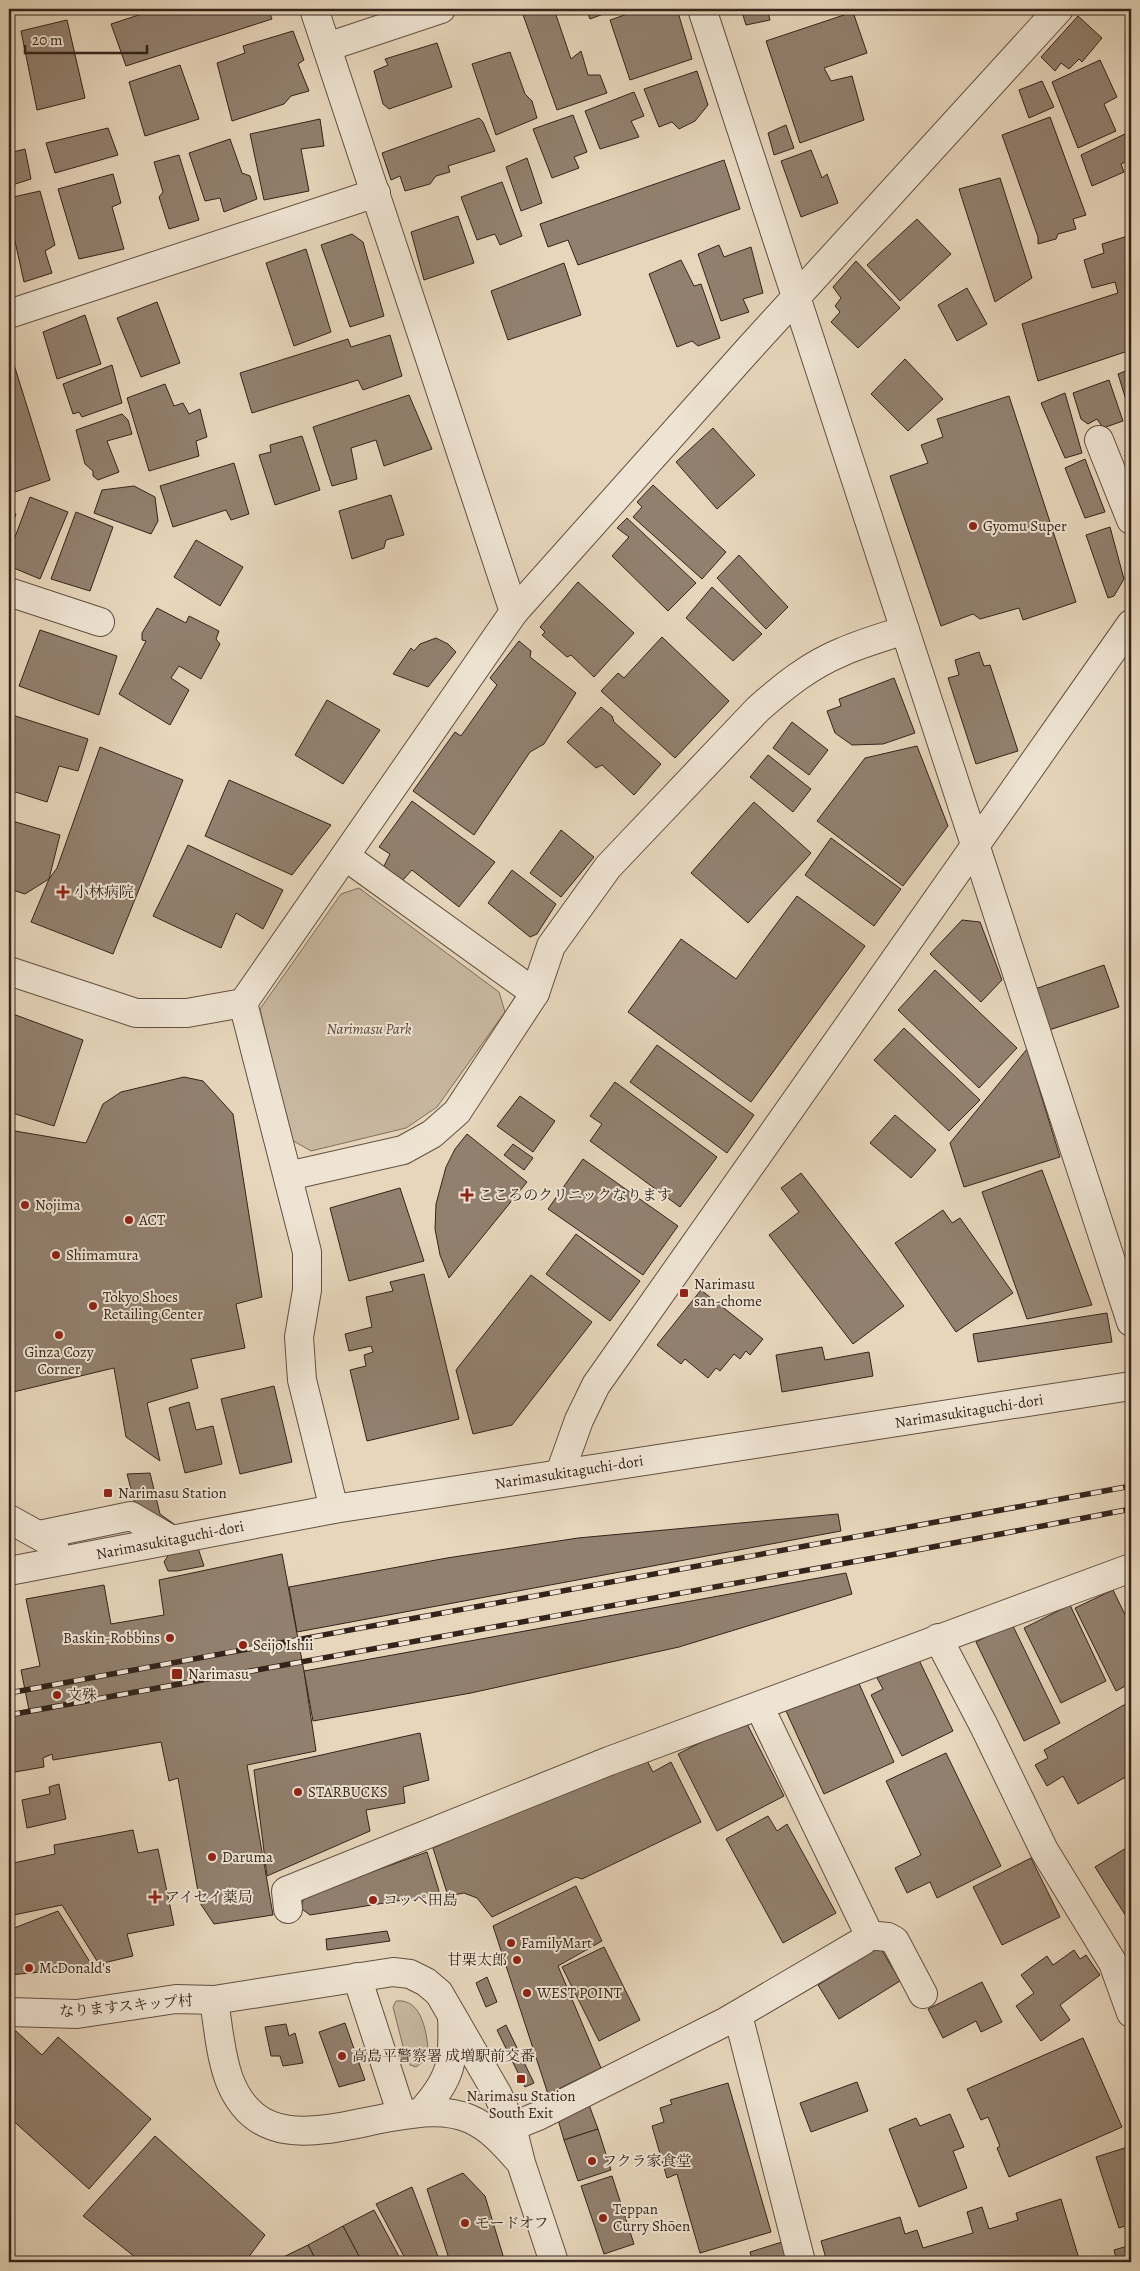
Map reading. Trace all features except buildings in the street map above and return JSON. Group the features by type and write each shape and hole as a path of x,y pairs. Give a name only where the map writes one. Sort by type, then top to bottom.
{"street":[{"path":"314,9 514,612"},
{"path":"327,47 441,9"},
{"path":"702,9 1131,1322"},
{"path":"9,971 136,1013 187,1014 243,1003 514,612 797,296 1059,9"},
{"path":"9,314 376,193"},
{"path":"1099,440 1131,520"},
{"path":"9,592 100,622"},
{"path":"560,1473 596,1384 1131,624"},
{"path":"288,1176 403,1150 432,1134 457,1112 535,994 551,946 608,867 758,709 783,687 809,668 842,652 905,630"},
{"path":"345,856 535,994"},
{"path":"243,1003 304,1238 308,1264 307,1290 299,1337 302,1380 334,1509"},
{"name":"Narimasukitaguchi-dori","path":"9,1571 334,1509 1131,1386"},
{"path":"39,1535 130,1516 170,1539"},
{"path":"9,1519 80,1557"},
{"path":"288,1909 286,1891 609,1761 1131,1568"},
{"path":"938,1638 984,1726 1044,1850 1112,1963 1131,2013"},
{"path":"503,2130 738,2015 863,1941 867,1935 866,1928 759,1706"},
{"path":"867,1935 888,1936 895,1941 923,1994"},
{"name":"なりますスキップ村","path":"9,2012 77,2014 176,1999 214,2000 393,1972 410,1974 426,1982 439,1993 452,2012 498,2095 503,2130"},
{"path":"357,1977 411,2114"},
{"path":"214,2000 229,2079 242,2103 268,2126 284,2130 311,2131 411,2114 446,2113 503,2130 521,2163 554,2262"},
{"path":"411,2114 433,2098 447,2077 454,2048 452,2012"},
{"path":"738,2015 801,2262"}],"green space":[{"name":"Narimasu Park","path":"359,888 499,992 505,1012 437,1107 406,1128 311,1151 290,1139 260,1009 341,894"},
{"path":"396,2001 405,2002 413,2006 422,2020 429,2057 416,2067 410,2065 405,2054 393,2007"}],"railway":[{"path":"9,1693 1131,1486"},
{"path":"9,1715 896,1554 1131,1509"}],"place":[{"name":"Gyomu Super","path":"973,526"},
{"name":"小林病院","path":"63,892"},
{"name":"こころのクリニックなります","path":"467,1195"},
{"name":"Nojima","path":"25,1205"},
{"name":"ACT","path":"129,1220"},
{"name":"Shimamura","path":"56,1255"},
{"name":"Narimasu san-chome","path":"684,1293"},
{"name":"Tokyo Shoes Retailing Center","path":"93,1306"},
{"name":"Ginza Cozy Corner","path":"59,1335"},
{"name":"Narimasu Station","path":"108,1493"},
{"name":"Baskin-Robbins","path":"170,1638"},
{"name":"Seijo Ishii","path":"243,1645"},
{"name":"Narimasu","path":"177,1674"},
{"name":"文殊","path":"57,1695"},
{"name":"STARBUCKS","path":"298,1792"},
{"name":"Daruma","path":"212,1857"},
{"name":"アイセイ薬局","path":"155,1897"},
{"name":"コッペ田島","path":"373,1900"},
{"name":"FamilyMart","path":"511,1943"},
{"name":"甘栗太郎","path":"517,1960"},
{"name":"McDonald's","path":"29,1968"},
{"name":"WEST POINT","path":"527,1993"},
{"name":"高島平警察署 成増駅前交番","path":"342,2056"},
{"name":"Narimasu Station South Exit","path":"521,2079"},
{"name":"フクラ家食堂","path":"592,2161"},
{"name":"Teppan Curry Shōen","path":"603,2218"},
{"name":"モードオフ","path":"465,2223"}]}
